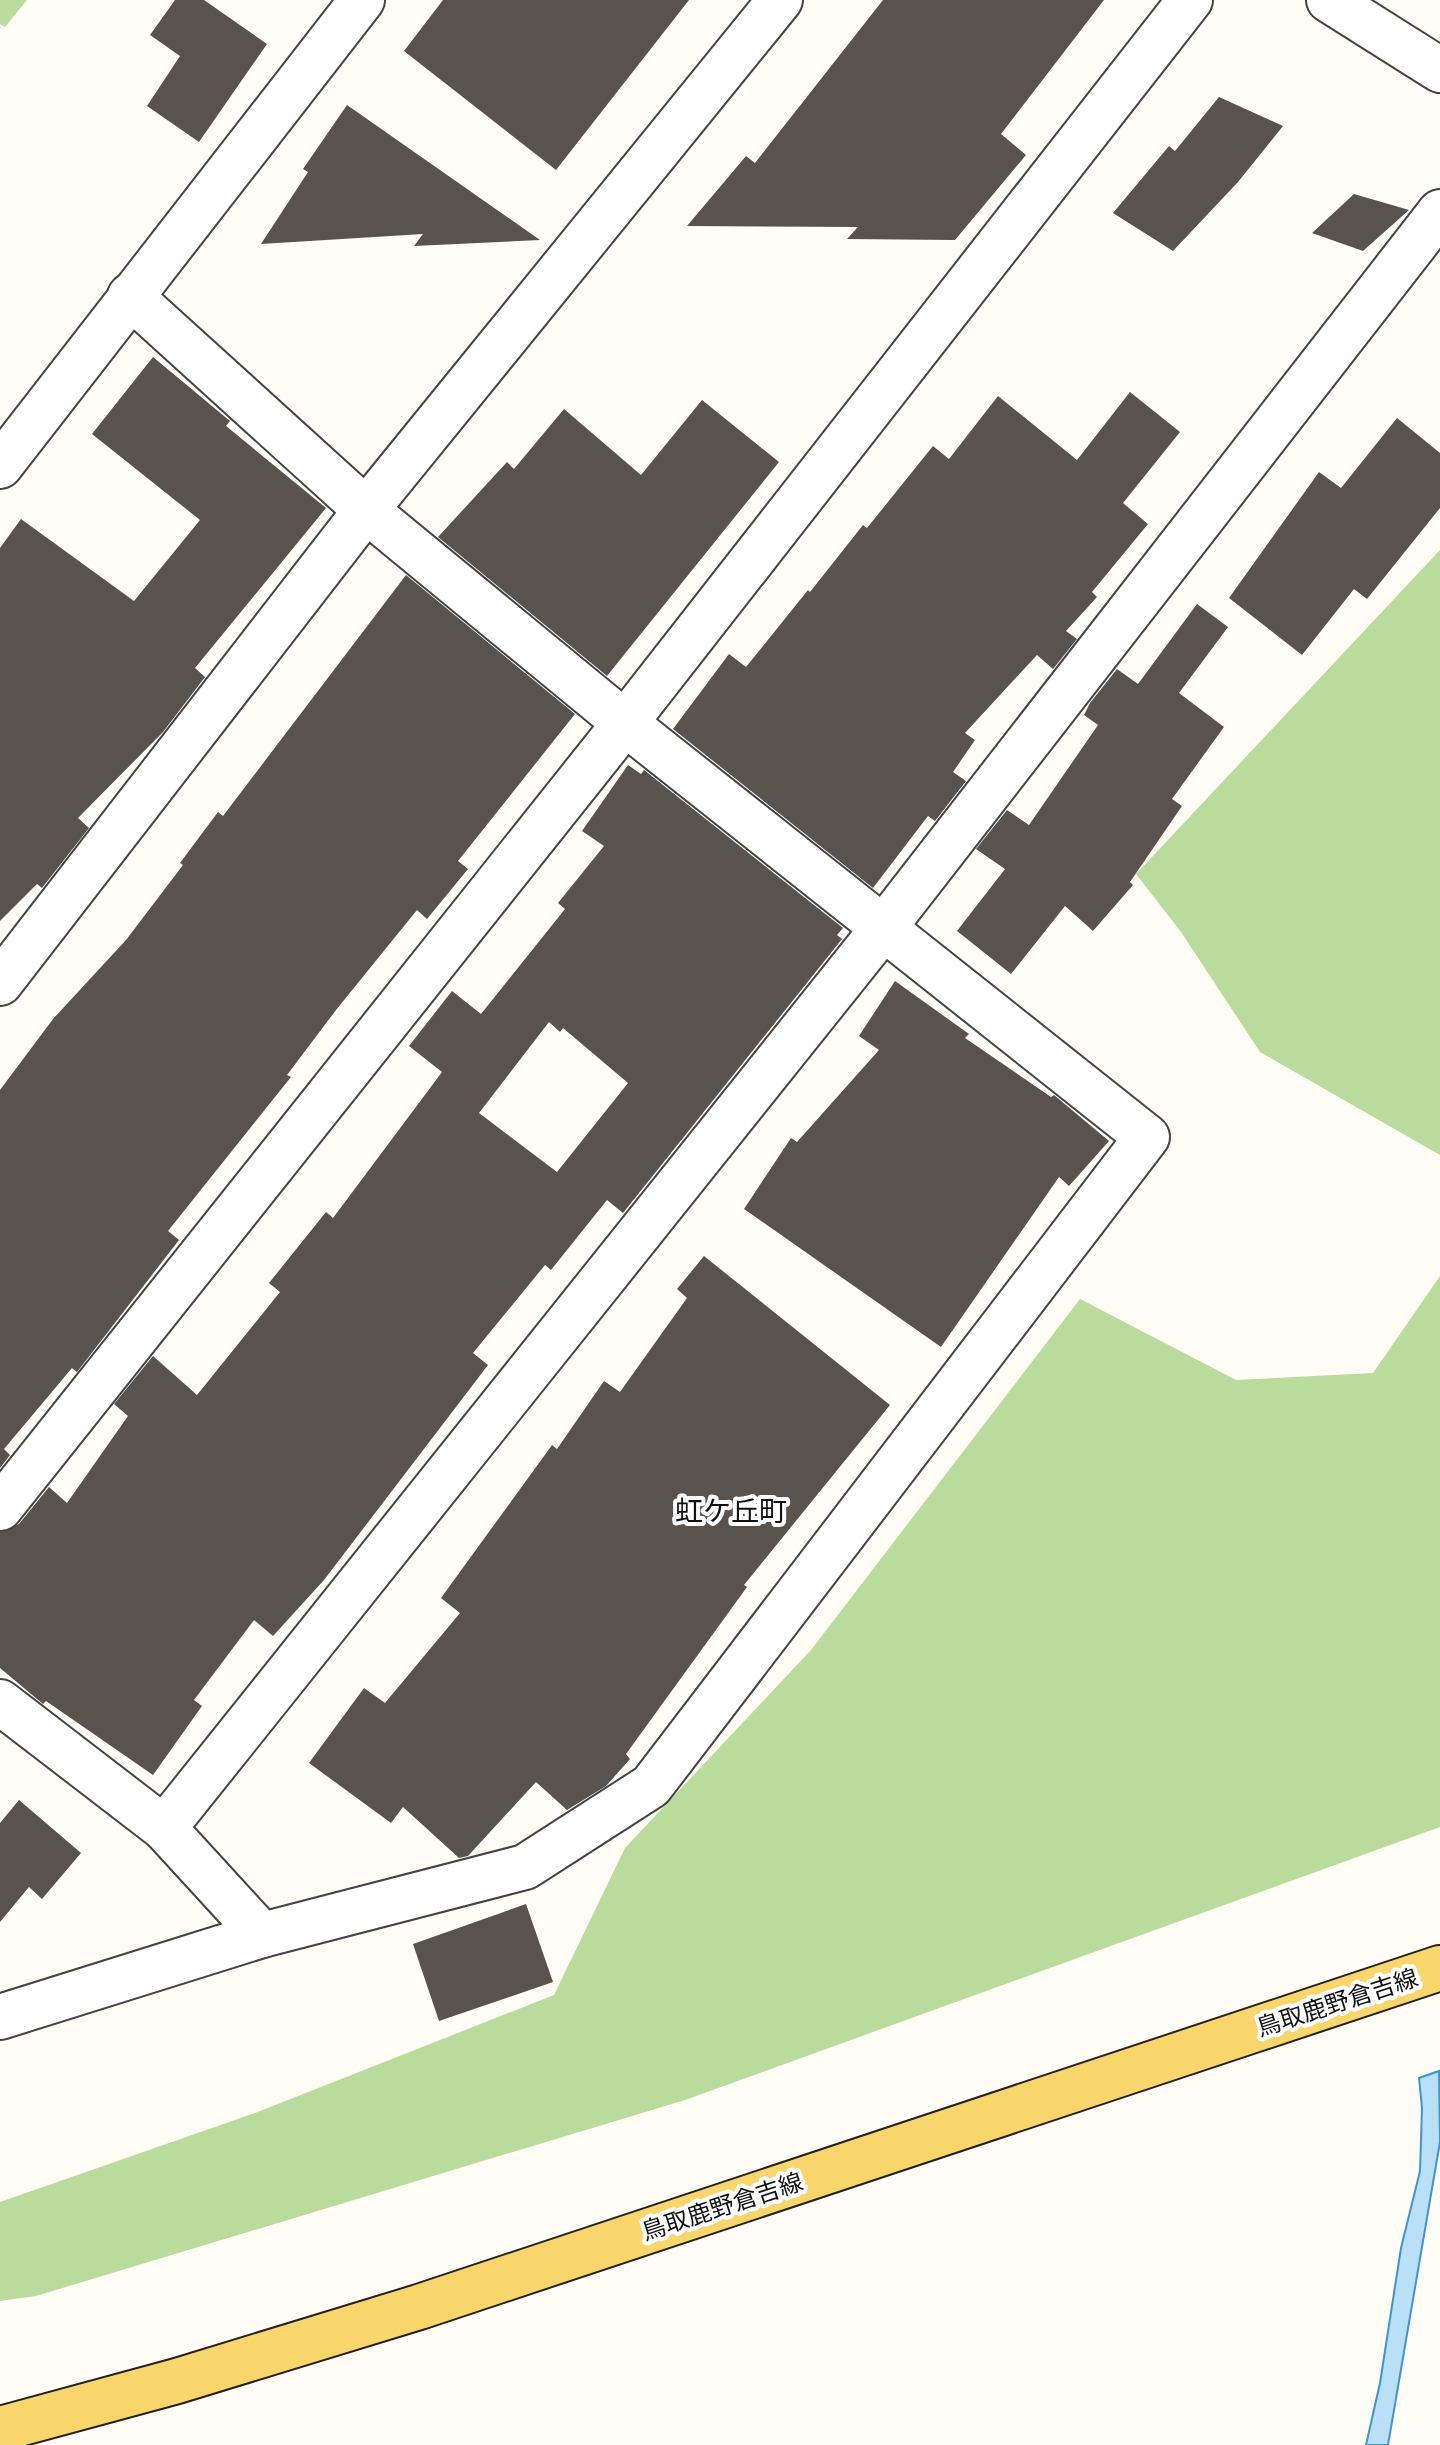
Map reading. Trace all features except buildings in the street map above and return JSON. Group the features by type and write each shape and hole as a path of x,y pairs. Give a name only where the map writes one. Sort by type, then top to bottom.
{"main road":[{"name":"鳥取鹿野倉吉線","path":"0,2429 177,2381 419,2307 1440,1968"}],"street":[{"path":"0,466 362,0"},
{"path":"0,983 366,510 780,0"},
{"path":"0,1508 625,723 1190,0"},
{"path":"1329,0 1440,70"},
{"path":"164,1828 885,926 1440,212"},
{"path":"0,2017 262,1935 525,1867 651,1786 1147,1137 885,926 625,723 366,510 130,296"},
{"path":"0,1702 164,1828 262,1935"}],"green space":[{"path":"0,0 27,0 5,27 0,24"},
{"path":"1440,550 1440,1155 1260,1052 1181,932 1136,874"},
{"path":"1440,1276 1440,1827 685,2100 36,2296 0,2301 0,2202 255,2113 554,1995 625,1848 811,1650 1080,1299 1236,1380 1373,1373"}],"water":[{"path":"1439,2071 1440,2142 1388,2445 1366,2445 1380,2383 1401,2248 1420,2171 1422,2108 1419,2078"}],"district":[{"name":"虹ケ丘町","path":"731,1510"}]}
